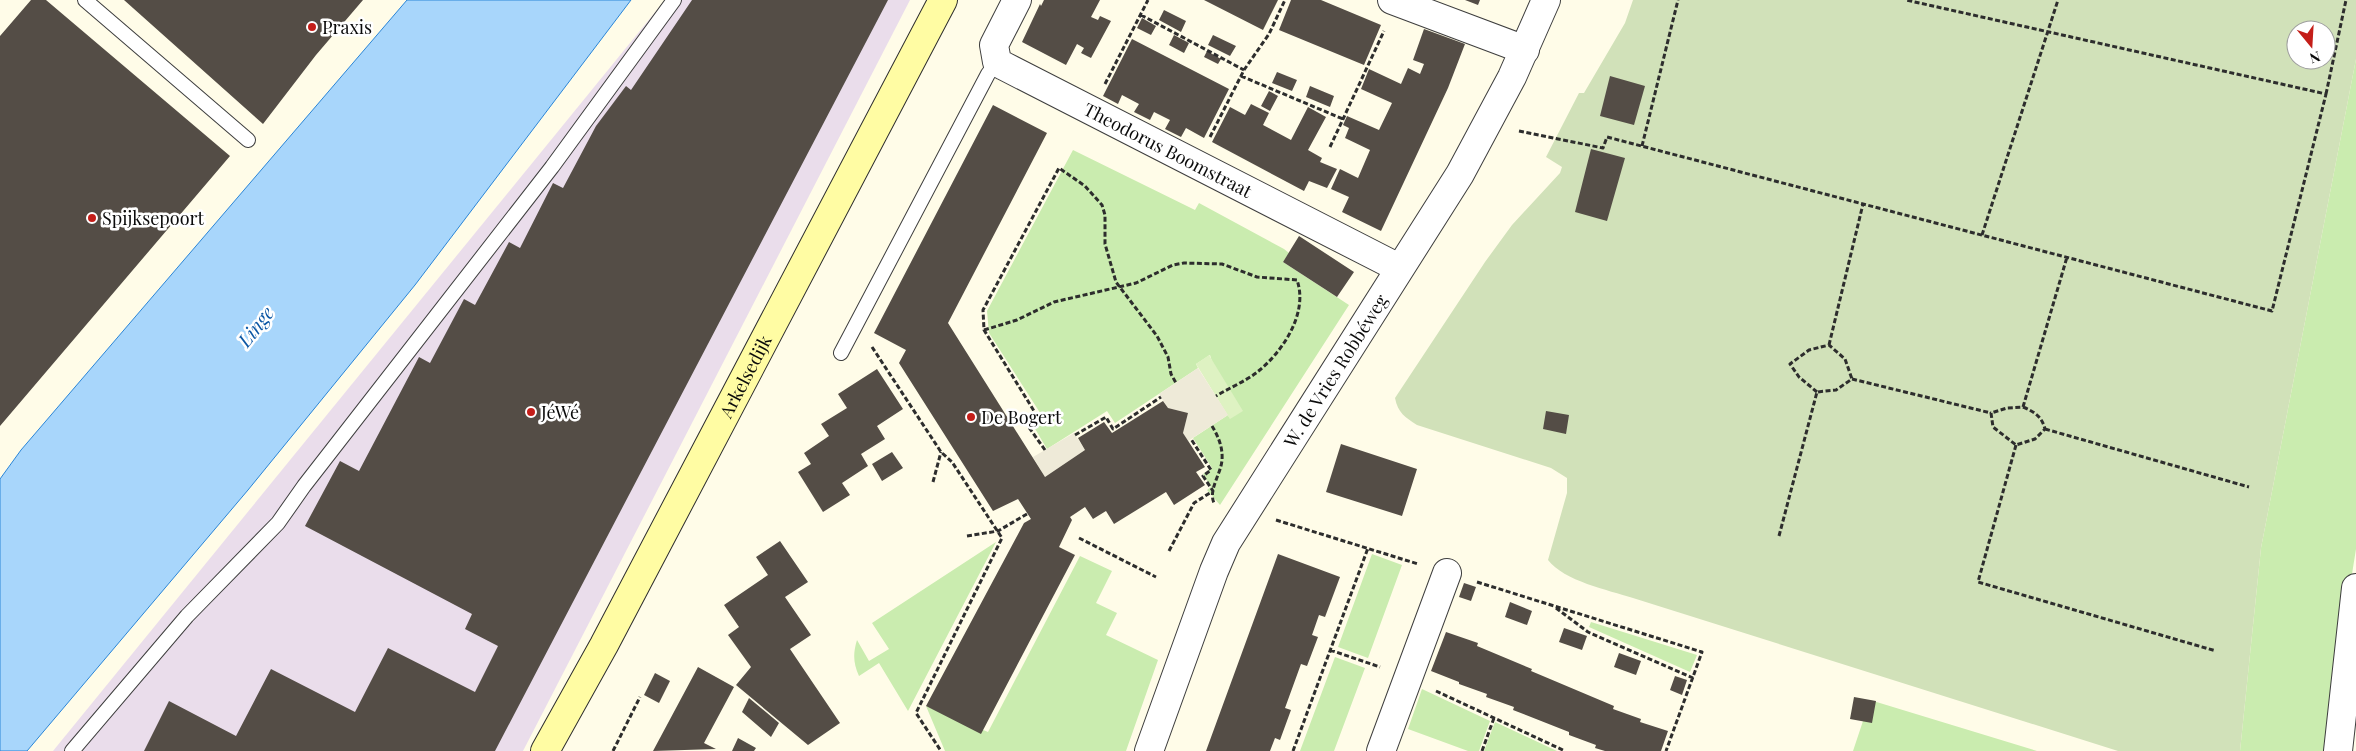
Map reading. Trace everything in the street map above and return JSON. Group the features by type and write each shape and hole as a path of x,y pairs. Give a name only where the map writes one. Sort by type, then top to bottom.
{"main road":[{"name":"Arkelsedijk","path":"545,751 604,645 942,0"}],"street":[{"path":"997,62 994,45 1017,0"},
{"name":"W. de Vries Robbéweg","path":"1149,751 1214,571 1226,543 1460,174 1525,50 1546,0"},
{"path":"1394,1 1525,50"},
{"name":"Theodorus Boomstraat","path":"997,62 1399,268"},
{"path":"1381,751 1447,573"},
{"path":"2338,751 2356,588"}],"lane":[{"path":"85,0 248,140"},
{"path":"72,751 187,616 278,522 552,167 674,0"},
{"path":"841,353 988,74 997,62"}],"path":[{"path":"1091,111 1148,0"},
{"path":"1196,164 1244,70 1269,34 1285,0"},
{"path":"1642,146 1678,0"},
{"path":"1906,0 2326,94"},
{"path":"1982,235 2058,0"},
{"path":"1511,132 1523,130 1603,148 1607,136 2272,311 2326,94 2346,0"},
{"path":"1330,147 1366,68 1371,63 1394,1"},
{"path":"1141,15 1244,70"},
{"path":"1241,76 1343,119"},
{"path":"1045,450 1028,426 1039,419 984,330 983,310 1059,168 1085,186 1102,205 1105,215 1105,244 1111,268 1120,288 1157,336 1168,357 1176,383"},
{"path":"1828,345 1863,204"},
{"path":"2023,407 2067,257"},
{"path":"984,330 1017,320 1042,307 1066,298 1120,288 1184,263 1222,264 1257,277 1297,280 1300,288 1298,315 1280,348 1268,363 1254,375 1216,396"},
{"path":"856,324 941,452 952,462 1002,538 916,713 941,751"},
{"path":"1828,345 1845,359 1852,379"},
{"path":"1828,345 1809,350 1790,364 1798,377 1817,392 1836,390 1852,379 1992,413 2007,408 2023,407 2034,411 2043,421 2045,429"},
{"path":"1779,536 1817,392"},
{"path":"1076,435 1106,417 1113,428 1161,397"},
{"path":"1992,413 1993,427 2016,444"},
{"path":"1212,426 1220,441 1222,460 1212,499 1217,510"},
{"path":"2016,444 2035,439 2045,429"},
{"path":"2045,429 2249,486"},
{"path":"1191,439 1211,470 1203,476 1213,492"},
{"path":"2016,444 1978,582 2216,650"},
{"path":"933,482 941,452"},
{"path":"1170,551 1194,503 1213,492"},
{"path":"967,536 998,531 1027,514"},
{"path":"1271,518 1702,652 1666,751"},
{"path":"1078,538 1156,577"},
{"path":"1294,751 1368,548"},
{"path":"1553,606 1588,632 1693,678"},
{"path":"1330,650 1409,678 1565,751"},
{"path":"613,751 640,697"},
{"path":"1482,751 1494,718"}],"shaded area":[{"name":"JéWé","path":"665,0 910,0 523,751 53,751"},
{"path":"1198,368 1228,415 1188,441 1183,433 1188,413 1168,408 1159,394"},
{"path":"1074,433 1085,450 1045,477 1033,457"}],"green space":[{"path":"1633,0 2356,0 2356,59 2261,548 2240,751 2118,751 1599,588 1565,574 1548,560 1567,493 1567,478 1551,468 1417,425 1403,414 1395,398 1485,262 1512,225 1560,173 1562,167 1546,157 1579,93 1584,93 1625,23"},
{"path":"2356,59 2356,549 2343,630 2332,751 2240,751 2261,548"},
{"path":"1073,150 1195,210 1199,203 1284,249 1289,253 1283,262 1349,305 1220,505 1207,490 1211,487 1203,474 1212,468 1193,438 1228,415 1230,419 1210,355 1196,364 1198,368 1115,423 1107,411 1047,449 1034,427 1044,419 989,333 987,311"},
{"path":"1209,355 1243,411 1230,419 1196,364"},
{"path":"996,542 908,711 879,663 859,676 854,658 857,640 869,661 889,649 872,623"},
{"path":"1372,554 1402,565 1368,658 1338,647"},
{"path":"1080,556 1112,571 1096,603 1117,613 1106,635 1158,660 1126,751 945,751 926,706 988,732"},
{"path":"1591,622 1697,655 1690,672 1589,627"},
{"path":"1335,657 1365,668 1334,751 1300,751"},
{"path":"1422,689 1490,721 1479,751 1468,751 1408,729"},
{"path":"1870,700 2037,751 1853,751"},
{"path":"1495,722 1557,751 1484,751"}],"water":[{"name":"Linge","path":"407,0 631,0 415,285 248,490 27,751 0,751 0,479 21,450"}],"building":[{"name":"Spijksepoort","path":"31,0 46,0 230,156 0,426 0,36"},
{"path":"124,0 363,0 316,55 263,124"},
{"name":"JéWé","path":"692,0 888,0 495,751 144,751 169,701 236,736 271,669 355,712 388,648 475,692 498,646 465,629 472,614 305,526 340,461 359,471 419,357 430,363 464,299 475,305 509,242 520,248 553,183 563,188 596,126 626,86 631,90"},
{"path":"1044,0 1100,0 1091,17 1098,20 1100,16 1111,21 1091,58 1081,53 1084,48 1077,44 1066,65 1022,42 1040,4 1041,6"},
{"path":"1204,0 1278,0 1263,30"},
{"path":"1291,0 1321,0 1381,25 1364,65 1279,30"},
{"path":"1465,0 1480,0 1478,5"},
{"path":"1164,10 1186,21 1181,32 1159,20"},
{"path":"1142,18 1156,26 1151,35 1137,28"},
{"path":"1424,29 1465,44 1448,88 1381,231 1342,212 1349,197 1331,189 1340,169 1358,178 1370,150 1345,138 1349,128 1343,125 1347,116 1379,130 1392,103 1361,89 1369,69 1401,84 1408,68 1420,74 1424,64 1413,60"},
{"path":"1174,35 1189,43 1184,53 1169,45"},
{"path":"1213,35 1236,46 1230,56 1208,45"},
{"path":"1132,39 1229,89 1204,138 1186,128 1181,137 1165,129 1170,120 1154,112 1150,120 1134,112 1139,104 1122,95 1118,104 1103,96"},
{"path":"1207,51 1221,59 1218,64 1204,57"},
{"path":"1277,72 1297,80 1292,91 1272,83"},
{"path":"1610,76 1645,86 1634,125 1600,116"},
{"path":"1310,86 1334,96 1330,107 1306,97"},
{"path":"1269,91 1278,96 1270,111 1261,106"},
{"path":"1251,104 1269,113 1263,125 1291,140 1308,107 1326,117 1308,150 1322,158 1320,162 1337,169 1327,188 1309,181 1304,191 1212,142 1230,107 1245,115"},
{"name":"De Bogert","path":"993,105 1047,133 948,323 1045,477 1085,450 1078,438 1104,422 1112,433 1163,401 1168,408 1188,413 1183,433 1205,467 1196,472 1205,485 1174,505 1166,492 1114,524 1106,511 1093,519 1085,507 1070,517 1072,520 1059,547 1075,555 981,734 926,706 1024,523 1031,519 1018,499 993,511 899,363 906,350 874,333"},
{"path":"1591,149 1625,158 1607,221 1575,212"},
{"path":"1299,236 1354,272 1337,297 1283,262"},
{"path":"877,369 903,409 877,426 885,439 861,454 868,466 842,483 850,495 823,512 798,472 811,464 804,453 829,436 821,424 847,408 838,394"},
{"path":"1546,411 1569,415 1566,434 1543,429"},
{"path":"1341,444 1417,469 1402,516 1326,492"},
{"path":"892,452 903,468 882,481 872,464"},
{"path":"780,541 808,582 785,597 811,635 790,649 840,723 808,745 736,685 751,667 728,635 739,627 724,605 768,575 756,557"},
{"path":"1278,554 1340,577 1325,617 1319,615 1312,635 1318,637 1307,666 1301,664 1285,708 1291,710 1280,740 1275,738 1270,751 1206,751"},
{"path":"1464,583 1476,587 1471,601 1459,597"},
{"path":"1510,602 1532,611 1527,625 1505,617"},
{"path":"1564,628 1587,636 1582,650 1559,642"},
{"path":"1446,632 1478,643 1477,646 1614,706 1613,709 1641,719 1640,722 1668,731 1661,751 1605,751 1595,748 1596,745 1569,735 1569,732 1513,710 1514,707 1486,697 1487,694 1431,671"},
{"path":"1619,653 1641,661 1636,675 1614,667"},
{"path":"698,667 734,687 704,743 716,749 653,751"},
{"path":"655,673 670,681 659,703 644,695"},
{"path":"1675,676 1687,680 1682,695 1670,690"},
{"path":"1854,697 1876,701 1872,723 1850,719"},
{"path":"749,698 779,723 771,737 742,712"},
{"path":"738,738 756,748 754,751 732,751"}],"place":[{"name":"Praxis","path":"312,27"},
{"name":"Spijksepoort","path":"92,218"},
{"name":"JéWé","path":"531,412"},
{"name":"De Bogert","path":"971,417"}]}
